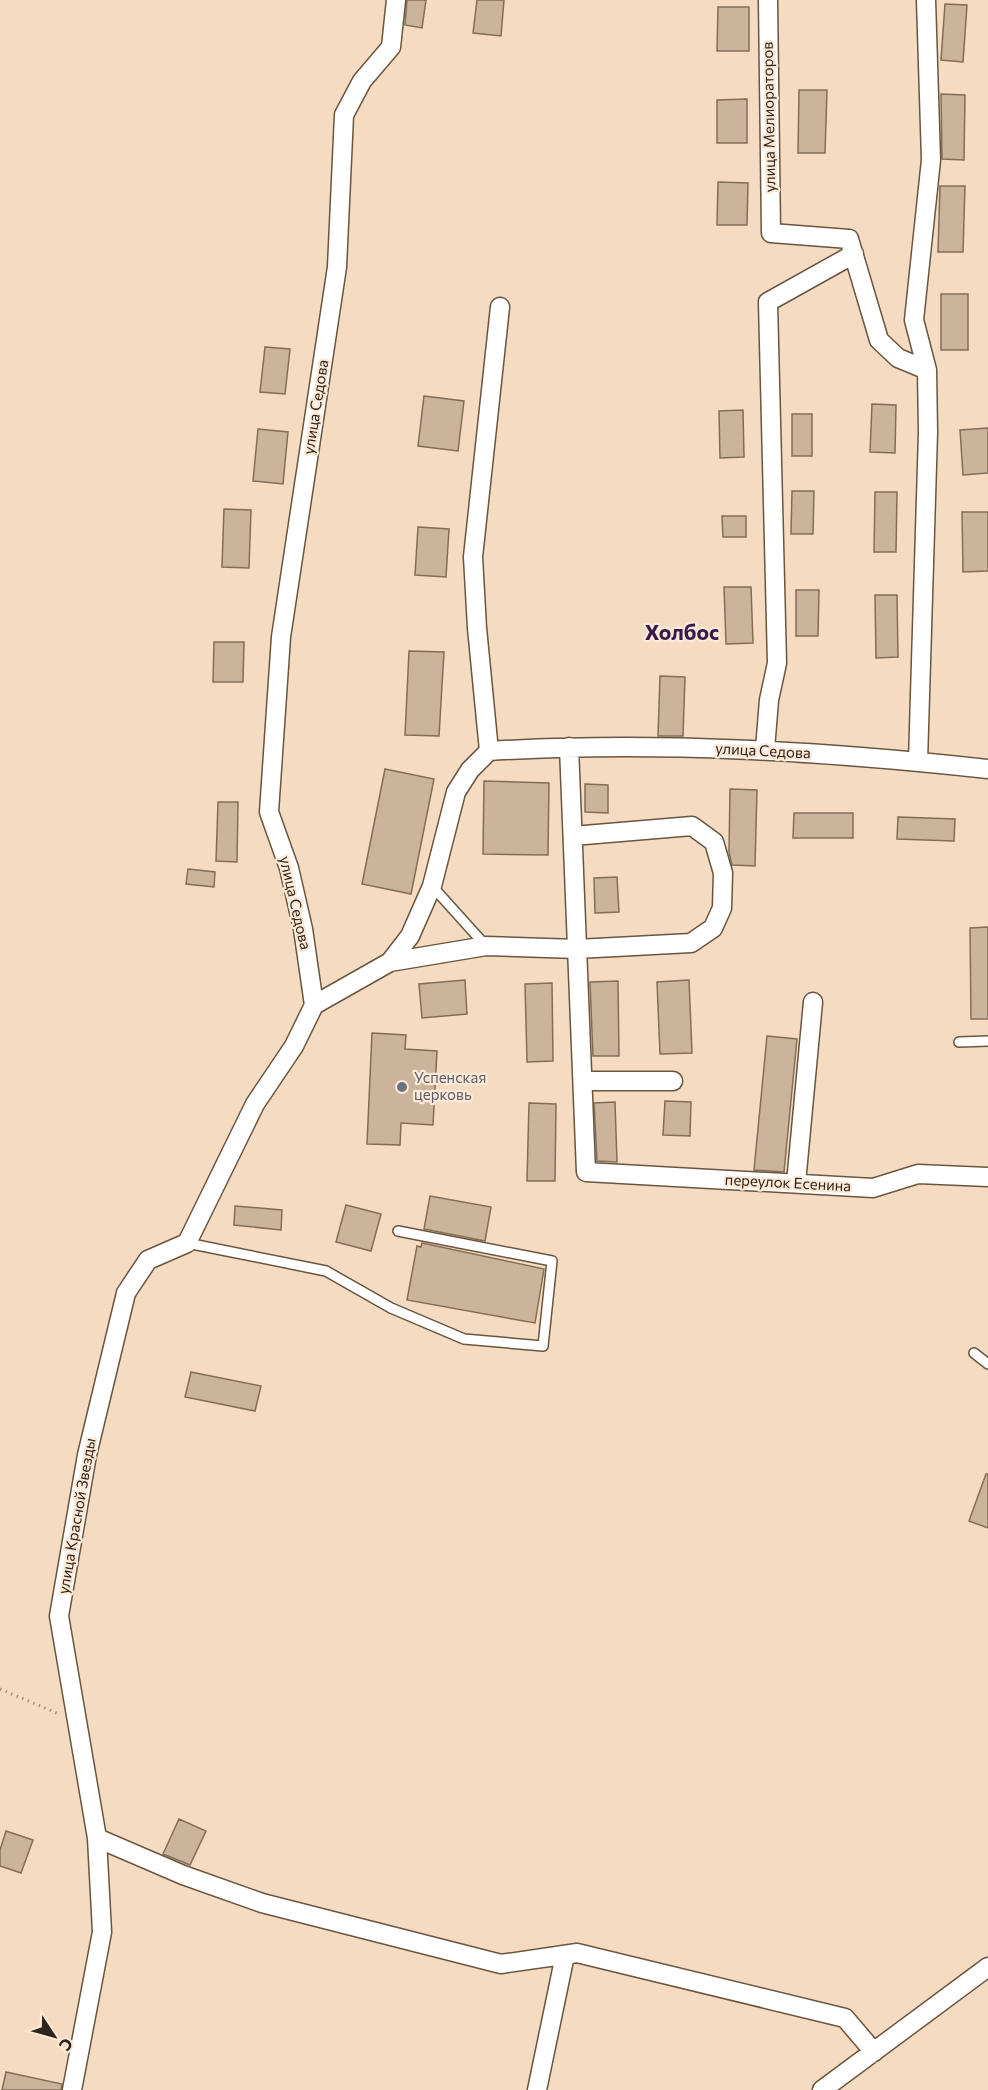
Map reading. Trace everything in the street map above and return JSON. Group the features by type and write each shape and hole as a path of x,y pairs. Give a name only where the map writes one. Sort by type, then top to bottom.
{"street":[{"name":"улица Седова","path":"314,1005 303,928 289,868 269,812 280,637 337,267 344,115 362,81 391,47 396,0"},
{"name":"улица Мелиораторов","path":"768,0 771,233 849,238 854,254"},
{"path":"918,761 928,432 927,370 914,320 932,160 926,0"},
{"path":"765,749 769,700 777,663 768,302 854,254 879,340 898,358 927,370"},
{"path":"390,962 410,936 432,886 456,792 470,770 489,751 477,628 473,556 500,307"},
{"name":"улица Седова","path":"489,751 569,747 765,749 988,769"},
{"path":"569,747 583,1081 673,1082"},
{"path":"187,1243 255,1104 294,1046 314,1005 390,962 486,946 577,949 691,943 713,928 722,908 723,873 714,842 692,826 573,836"},
{"path":"796,1184 813,1002"},
{"name":"переулок Есенина","path":"583,1081 586,1172 873,1188 918,1174 988,1177"},
{"name":"улица Красной Звезды","path":"72,2090 102,1932 97,1838 59,1616 87,1455 126,1293 148,1260 187,1243"},
{"path":"97,1838 183,1875 261,1903 501,1964 577,1953 845,2018 874,2052"},
{"path":"537,2090 565,1955"},
{"path":"832,2087 874,2052 988,1966"}],"lane":[{"path":"432,886 486,946"},
{"path":"959,1042 988,1041"},
{"path":"187,1243 326,1271 391,1308 464,1339 543,1346 552,1261 398,1231"},
{"path":"974,1353 988,1364"}],"path":[{"path":"0,1689 77,1722"}],"building":[{"path":"407,0 426,0 422,28 405,25"},
{"path":"477,0 504,0 501,36 473,33"},
{"path":"945,4 967,5 963,62 941,60"},
{"path":"718,7 749,7 749,51 717,51"},
{"path":"799,90 827,90 825,153 798,153"},
{"path":"941,94 965,95 964,160 942,159"},
{"path":"747,99 747,143 717,143 717,100"},
{"path":"718,182 748,183 747,225 717,225"},
{"path":"940,186 965,186 963,252 938,252"},
{"path":"941,294 968,294 968,350 941,350"},
{"path":"265,347 290,349 285,394 260,392"},
{"path":"424,396 464,401 458,451 418,446"},
{"path":"872,404 896,405 895,453 870,452"},
{"path":"743,410 744,457 720,458 719,411"},
{"path":"792,414 812,414 812,456 792,456"},
{"path":"988,428 988,473 963,475 960,430"},
{"path":"258,429 288,432 283,484 253,481"},
{"path":"792,491 814,491 813,534 791,534"},
{"path":"875,492 897,492 896,552 874,552"},
{"path":"224,509 251,510 249,568 222,567"},
{"path":"962,512 988,512 988,571 963,572"},
{"path":"722,516 746,516 746,537 723,537"},
{"path":"418,527 449,529 446,577 415,575"},
{"path":"724,587 751,587 753,643 726,644"},
{"path":"796,590 819,590 818,636 796,636"},
{"path":"875,595 897,595 898,657 876,658"},
{"path":"214,642 244,642 243,682 213,682"},
{"path":"409,651 444,652 439,736 405,735"},
{"path":"660,676 685,677 683,736 658,736"},
{"path":"385,769 434,779 411,894 362,884"},
{"path":"484,781 549,783 548,855 483,854"},
{"path":"585,784 608,785 608,813 585,812"},
{"path":"730,789 757,790 755,866 732,865 729,852"},
{"path":"218,802 238,802 237,862 216,861"},
{"path":"794,813 853,813 853,838 793,838"},
{"path":"898,817 955,819 954,841 897,839"},
{"path":"188,869 215,872 214,887 186,884"},
{"path":"617,877 619,912 595,913 594,878"},
{"path":"988,927 988,1019 971,1019 970,928"},
{"path":"465,980 467,1014 422,1018 419,984"},
{"path":"689,980 692,1053 660,1054 657,982"},
{"path":"618,981 619,1056 593,1056 590,982"},
{"path":"552,983 553,1061 527,1062 525,984"},
{"name":"Успенская церковь","path":"372,1033 406,1035 405,1049 437,1051 433,1125 401,1123 400,1145 367,1144"},
{"path":"767,1036 797,1039 784,1172 754,1170"},
{"path":"665,1101 691,1102 690,1136 663,1135"},
{"path":"615,1102 617,1162 597,1161 594,1103"},
{"path":"529,1103 556,1104 555,1181 527,1181"},
{"path":"430,1196 491,1207 485,1241 424,1229"},
{"path":"346,1205 381,1214 371,1251 336,1242"},
{"path":"235,1206 282,1210 281,1230 234,1225"},
{"path":"422,1243 544,1269 535,1323 407,1300 417,1246 421,1247"},
{"path":"191,1372 261,1386 255,1411 185,1397"},
{"path":"986,1474 988,1474 988,1528 969,1521"},
{"path":"179,1819 206,1831 190,1865 163,1854"},
{"path":"6,1831 33,1840 21,1873 0,1866 0,1850"},
{"path":"6,2072 62,2084 61,2090 2,2090"}],"place":[{"name":"Успенская церковь","path":"402,1087"}],"district":[{"name":"Холбос","path":"682,633"}]}
